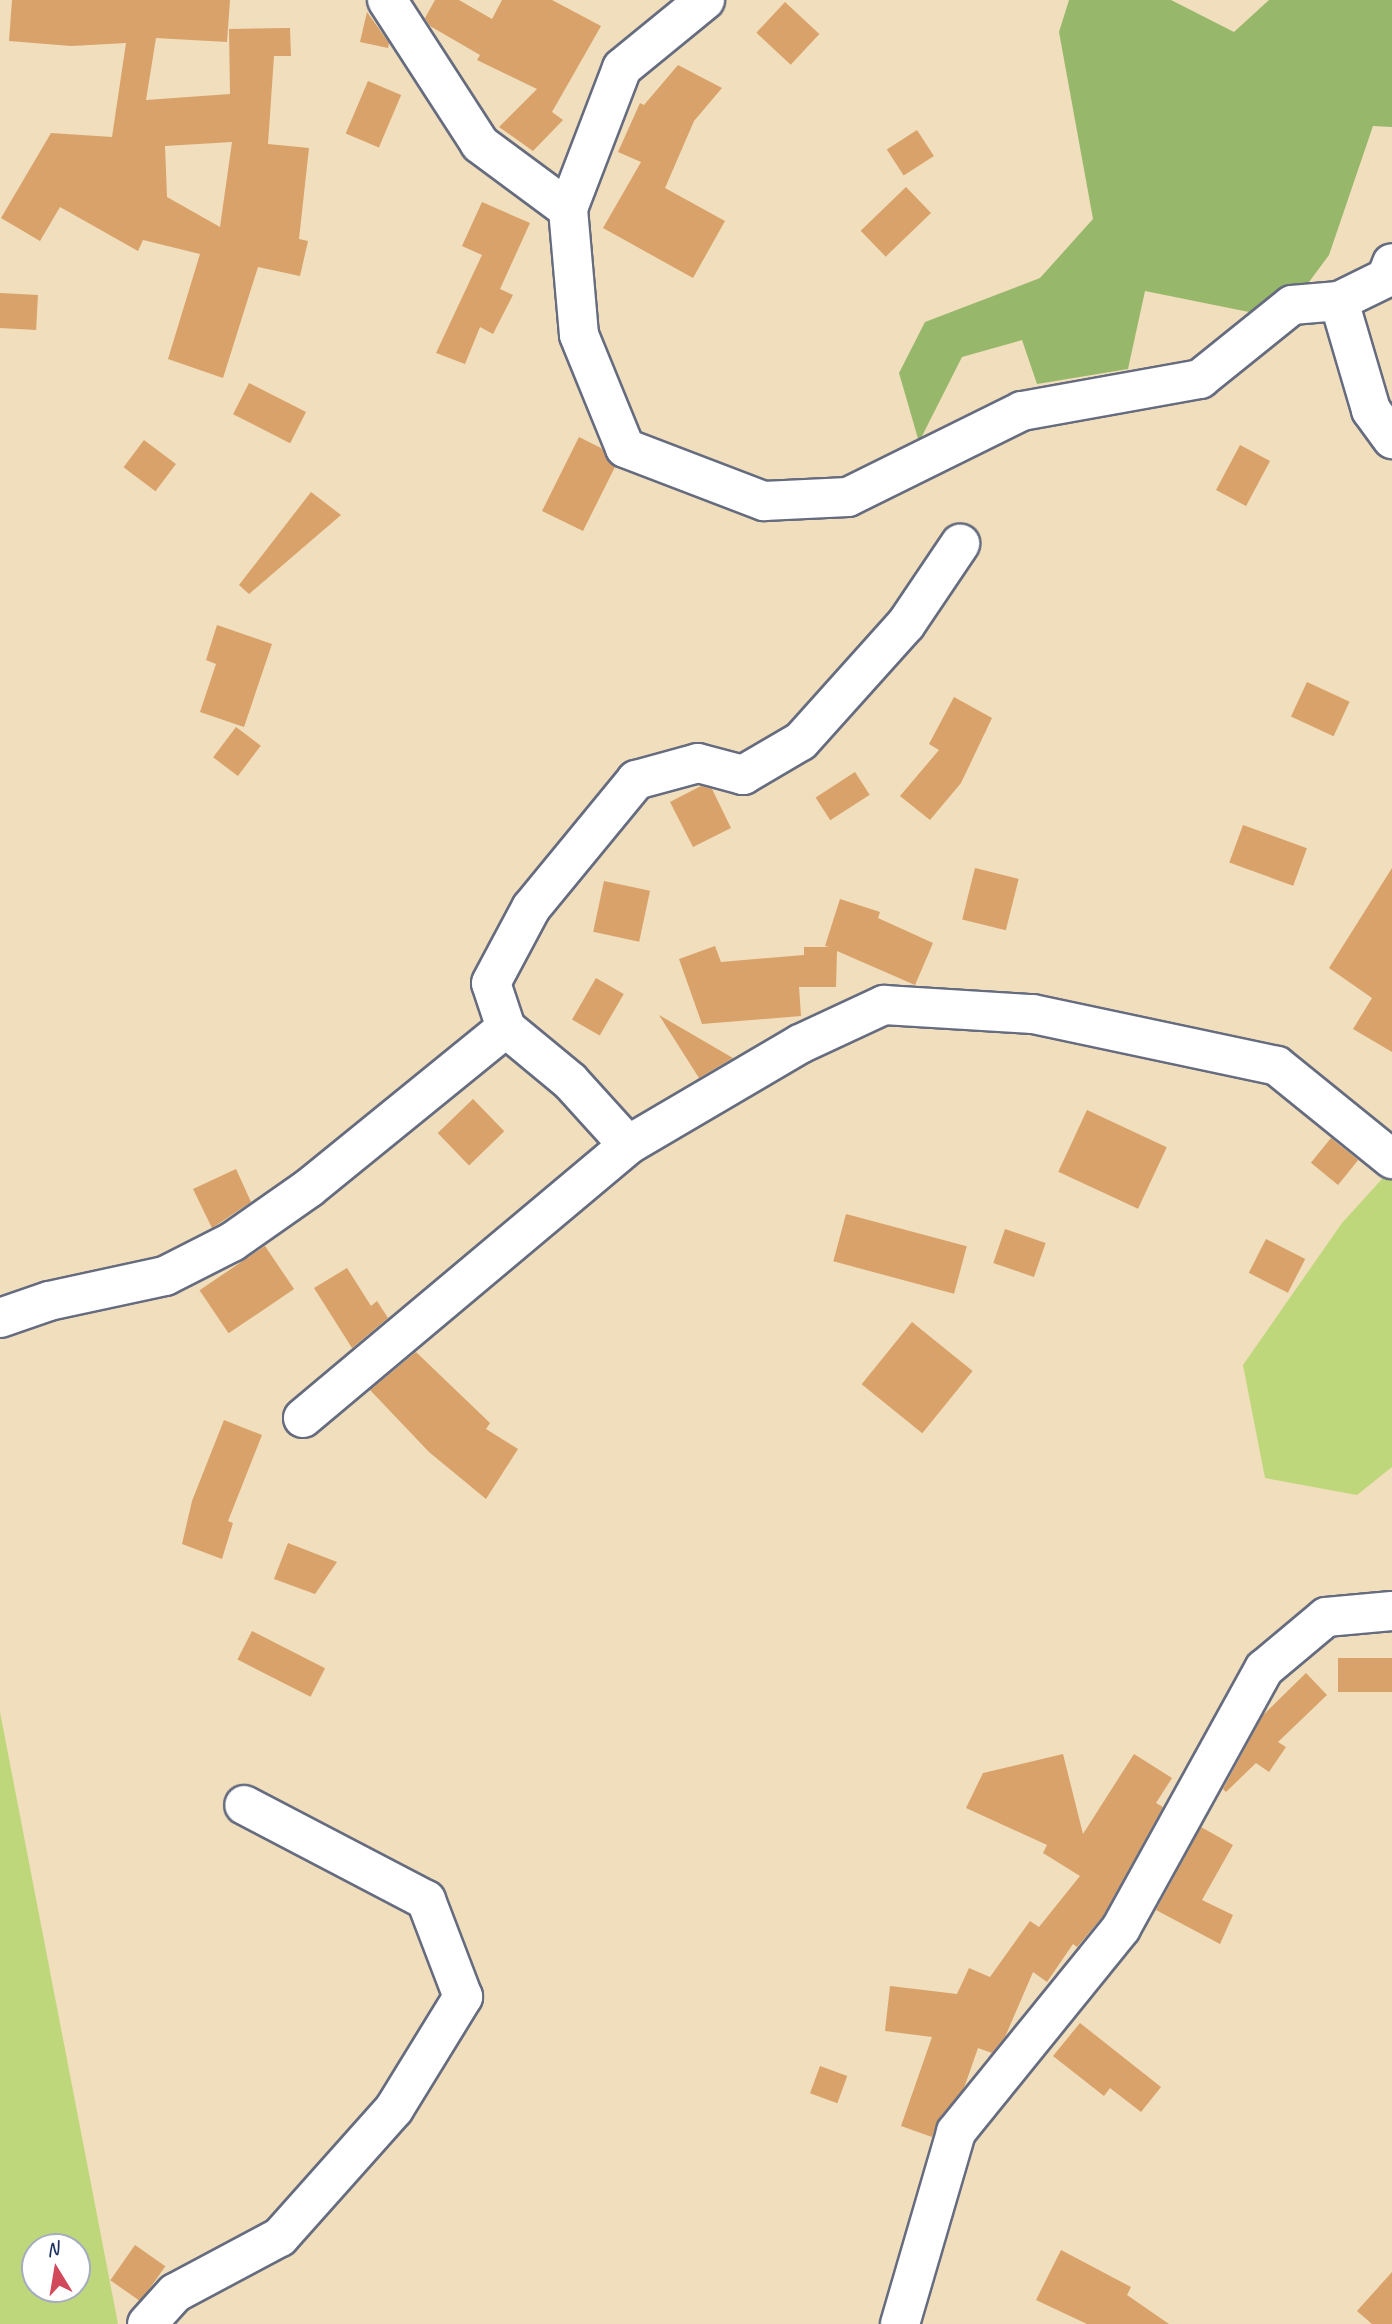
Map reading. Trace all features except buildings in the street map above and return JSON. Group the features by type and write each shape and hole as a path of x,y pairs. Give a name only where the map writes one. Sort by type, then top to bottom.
{"street":[{"path":"387,0 480,144 568,209"},
{"path":"705,0 622,68 568,209 579,335 625,448 764,501 848,496 1022,411 1199,379 1292,305 1339,301 1386,278 1392,263"},
{"path":"1339,301 1371,410 1392,439"},
{"path":"628,1146 570,1081 506,1028 491,983 531,908 636,780 698,763 743,775 800,741 906,624 960,544"},
{"path":"303,1418 628,1146 800,1044 884,1005 1033,1014 1277,1066 1392,1159"},
{"path":"0,1318 49,1301 165,1276 232,1242 309,1188 506,1028"},
{"path":"900,2324 956,2132 1122,1928 1264,1669 1326,1617 1392,1611"},
{"path":"147,2324 175,2293 281,2237 394,2109 463,1997 426,1900 244,1805"}],"green space":[{"path":"1069,0 1171,0 1234,32 1269,0 1392,0 1392,127 1373,126 1329,255 1292,305 1259,314 1145,291 1128,369 1037,384 1022,340 962,357 919,442 899,373 925,322 1040,278 1093,219 1059,32"},
{"path":"1392,1168 1392,1467 1357,1495 1265,1478 1243,1365 1342,1223"},
{"path":"0,1712 118,2324 0,2324"}]}
